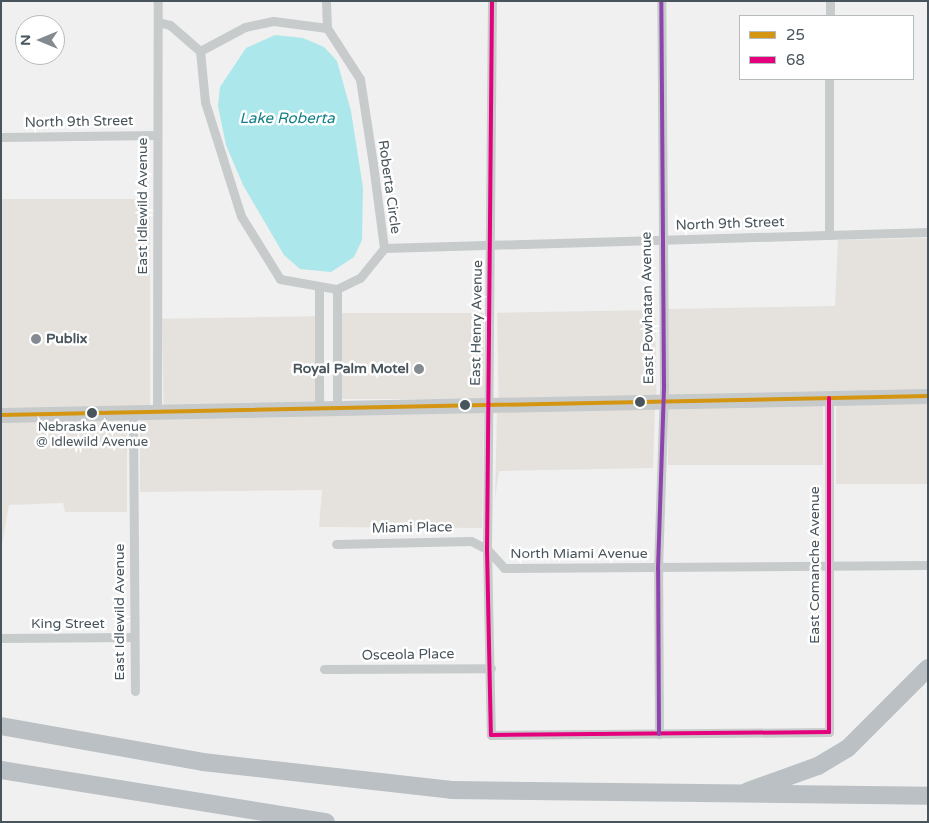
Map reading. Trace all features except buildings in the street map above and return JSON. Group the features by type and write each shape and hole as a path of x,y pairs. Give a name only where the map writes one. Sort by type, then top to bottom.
{"highway":[{"path":"729,797 784,780 848,748 928,668"},
{"path":"1,726 203,762 391,785 512,793 729,797 928,796"},
{"path":"1,770 326,822"}],"main road":[{"path":"1,415 928,396"}],"street":[{"name":"East Idlewild Avenue","path":"157,412 158,1"},
{"path":"158,22 170,25 200,51 245,27 273,21 327,28 326,1"},
{"name":"East Henry Avenue","path":"492,1 492,245 487,549 491,735 659,734"},
{"name":"East Powhatan Avenue","path":"659,734 658,569 662,402 659,240 660,1"},
{"path":"830,1 830,15"},
{"name":"Roberta Circle","path":"200,51 206,110 241,216 280,278 319,289 337,289 360,278 384,248 360,79 327,28"},
{"path":"829,234 830,80"},
{"name":"North 9th Street","path":"1,137 157,135"},
{"name":"North 9th Street","path":"384,248 928,232"},
{"path":"319,289 319,409"},
{"path":"337,289 337,409"},
{"name":"East Comanche Avenue","path":"659,734 829,732 829,398"},
{"name":"East Idlewild Avenue","path":"133,412 135,691"},
{"name":"Miami Place","path":"336,544 471,541 487,549"},
{"name":"North Miami Avenue","path":"487,549 504,568 658,569 928,565"},
{"name":"King Street","path":"1,638 134,637"},
{"name":"Osceola Place","path":"324,669 491,668"}],"shaded area":[{"path":"1,199 150,199 150,409 1,409"},
{"path":"928,238 928,390 669,396 668,309 835,306 838,240"},
{"path":"655,310 657,396 499,399 497,313"},
{"path":"336,313 484,313 484,399 336,399"},
{"path":"323,316 325,403 164,406 162,319"},
{"path":"836,401 928,401 928,484 836,484"},
{"path":"668,404 823,404 823,465 668,465"},
{"path":"655,407 653,468 499,471 495,499 497,410"},
{"path":"484,410 482,528 319,527 322,490 140,492 140,418"},
{"path":"127,418 127,512 65,512 63,503 9,505 1,550 1,421"}],"water":[{"name":"Lake Roberta","path":"275,35 303,38 324,47 337,61 351,111 363,188 362,240 354,257 331,272 300,269 284,255 243,185 226,145 218,106 220,87 246,48"}],"transit line":[{"name":"68","path":"492,1 487,549 491,735 829,732 829,398"},
{"path":"659,734 658,569 664,385 661,1"},
{"name":"25","path":"1,415 928,396"}],"place":[{"name":"Publix","path":"36,339"},
{"name":"Royal Palm Motel","path":"419,369"},
{"name":"Nebraska Avenue @ Idlewild Avenue","path":"92,413"}]}
